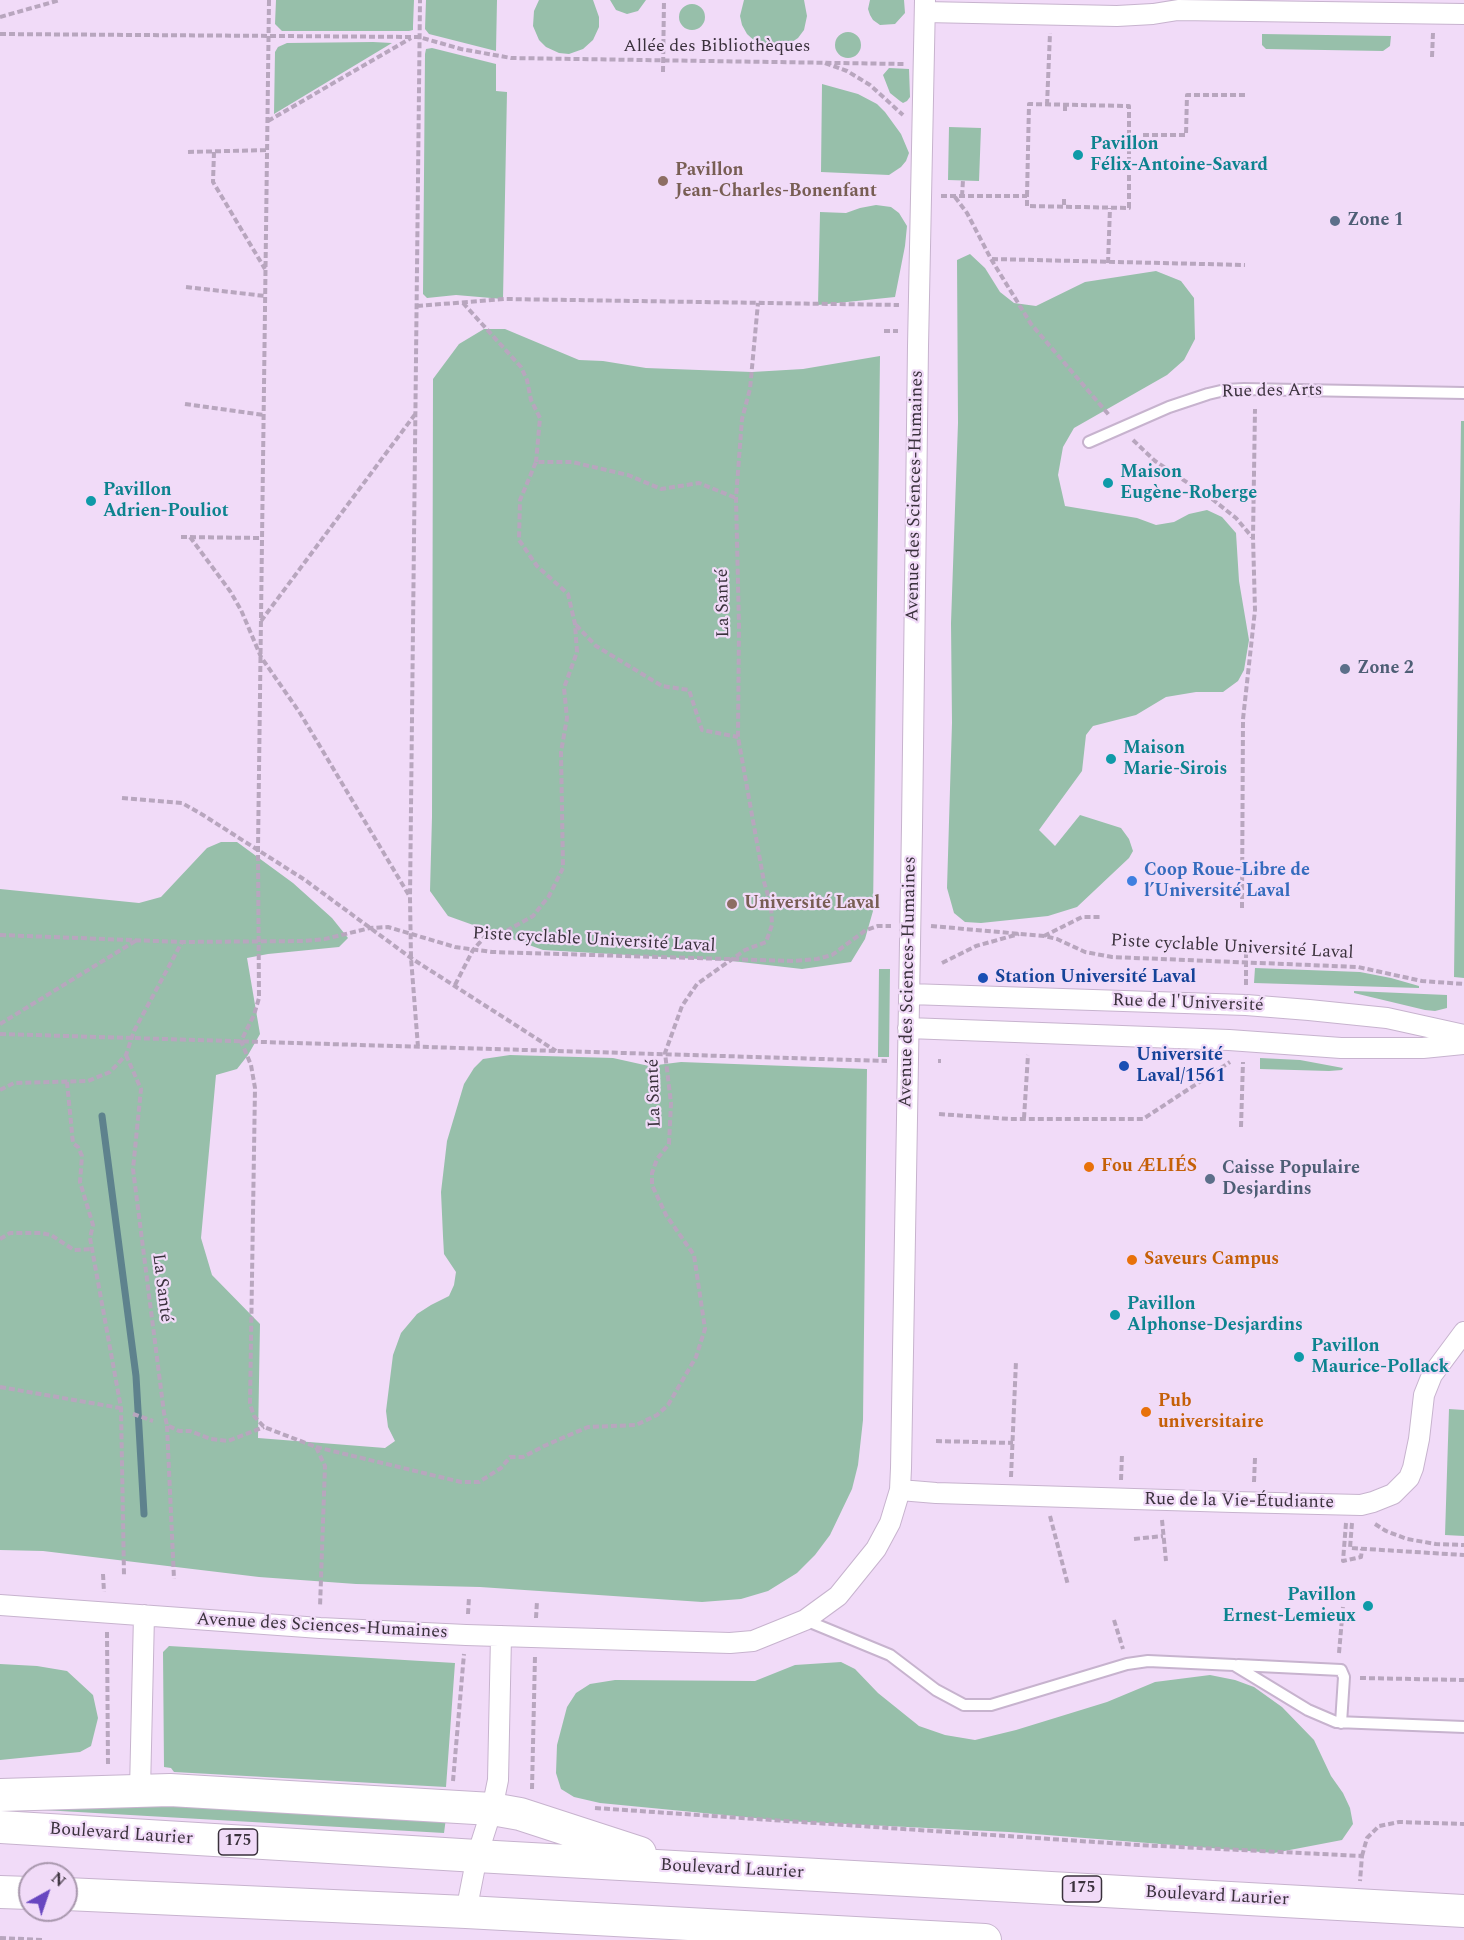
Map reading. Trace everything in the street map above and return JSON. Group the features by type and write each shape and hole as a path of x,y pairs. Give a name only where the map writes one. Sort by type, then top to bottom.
{"main road":[{"path":"0,1795 170,1790 492,1809 519,1814 610,1844 700,1868"},
{"name":"Boulevard Laurier","path":"0,1827 1464,1911"},
{"path":"0,1892 18,1893"},
{"path":"78,1895 466,1912 985,1940"}],"street":[{"path":"925,6 1050,14 1140,15 1178,5 1464,14"},
{"name":"Avenue des Sciences-Humaines","path":"0,1605 320,1628 730,1643 753,1641 805,1620 838,1596 876,1550 890,1523 900,1490 925,6"},
{"name":"Rue de l'Université","path":"909,994 1246,1005 1387,1018 1464,1035"},
{"name":"Rue de l'Université","path":"908,1028 1228,1040 1341,1048 1424,1048 1464,1044"},
{"name":"Rue de la Vie-Étudiante","path":"900,1490 1349,1516 1393,1494 1409,1478 1419,1439 1424,1395 1432,1375 1464,1332"},
{"path":"140,1790 144,1615"},
{"path":"466,1912 477,1856 492,1809 499,1766 501,1636"}],"lane":[{"name":"Rue des Arts","path":"1089,442 1190,399 1225,390 1464,393"},
{"path":"805,1620 890,1655 946,1697 964,1705 975,1706 1001,1702 1127,1664 1148,1661 1234,1665 1341,1673 1341,1723"},
{"path":"1234,1665 1308,1710 1331,1721 1464,1727"}],"path":[{"path":"0,17 60,0"},
{"path":"269,0 258,849 259,998 254,1015 241,1041 251,1065 255,1088 250,1404 254,1416 264,1427 316,1447 325,1466 320,1628"},
{"path":"417,1047 411,958 410,898 420,0"},
{"path":"663,72 664,0"},
{"path":"1047,105 1050,14"},
{"path":"1432,57 1433,33"},
{"name":"Allée des Bibliothèques","path":"0,34 419,38 461,49 511,58 923,64"},
{"path":"268,121 412,38"},
{"path":"820,62 847,71 870,85 906,118"},
{"path":"1143,135 1186,135 1186,95 1248,95"},
{"path":"1029,104 1065,105 1129,106 1129,208 1027,206 1029,104"},
{"path":"1065,105 1065,113"},
{"path":"188,152 268,150"},
{"path":"214,152 213,182 266,270"},
{"path":"963,180 963,196"},
{"path":"922,196 1027,196"},
{"path":"955,196 1031,324 1120,428 1155,461 1236,518 1253,537"},
{"path":"1064,199 1064,207"},
{"path":"1108,263 1110,208"},
{"path":"991,259 1245,265"},
{"path":"186,287 265,296"},
{"path":"417,306 505,299 919,305"},
{"path":"455,985 473,950 489,932 508,930 533,916 549,896 563,868 561,752 567,718 564,688 577,652 575,624 568,594 537,566 519,540 520,500 536,462 540,418 531,400 527,380 521,367 462,302"},
{"name":"La Santé","path":"316,1447 461,1482 479,1482 501,1468 510,1457 523,1457 588,1427 636,1425 657,1415 668,1405 696,1357 705,1329 694,1255 666,1215 652,1185 652,1173 657,1159 669,1144 671,1103 665,1053 682,1006 697,984 745,950 766,942 772,926 771,905 764,882 738,737 739,626 736,498 742,419 750,388 758,303"},
{"path":"185,404 264,415"},
{"path":"1242,908 1243,719 1255,610 1253,537 1255,408"},
{"path":"261,621 417,412"},
{"path":"536,462 573,462 628,475 660,489 699,483 736,498"},
{"path":"181,537 262,538"},
{"path":"190,537 230,591 241,610 261,657 300,713 410,898"},
{"path":"575,624 596,646 652,681 662,686 689,690 702,730 738,737"},
{"path":"122,798 182,803 258,849 411,958 556,1051"},
{"path":"1044,936 1082,917 1102,917"},
{"name":"Piste cyclable Université Laval","path":"0,935 183,942 304,941 325,939 370,928 388,927 473,950 732,961 817,959 832,954 866,930 878,926 894,926"},
{"name":"Piste cyclable Université Laval","path":"930,926 1044,936 1098,956 1358,967 1422,981 1464,984"},
{"path":"942,963 976,946 1024,933"},
{"path":"0,1024 138,940"},
{"path":"0,1090 14,1083 88,1081 110,1072 126,1055 131,1039 183,942"},
{"path":"1246,950 1246,988"},
{"path":"0,1035 891,1061"},
{"name":"La Santé","path":"126,1055 141,1089 133,1169 167,1425 174,1579"},
{"path":"1024,1118 1028,1055"},
{"path":"1241,1127 1244,1058"},
{"path":"939,1114 1024,1118 1143,1119 1231,1062"},
{"path":"67,1082 73,1143 78,1147 82,1156 80,1182 93,1225 90,1238 120,1408 124,1575"},
{"path":"0,1239 10,1233 41,1233 51,1235 74,1250 93,1249"},
{"path":"1012,1450 1016,1361"},
{"path":"0,1387 120,1408"},
{"path":"133,1414 153,1421"},
{"path":"167,1425 179,1431 190,1431 211,1439 228,1441 264,1427"},
{"path":"936,1441 1013,1443"},
{"path":"1049,1513 1068,1585"},
{"path":"1162,1516 1166,1561"},
{"path":"1349,1516 1407,1539 1436,1544 1464,1545"},
{"path":"1349,1516 1343,1562 1361,1557 1362,1548"},
{"path":"1349,1516 1350,1548 1464,1555"},
{"path":"1134,1539 1164,1536"},
{"path":"103,1574 108,1643 108,1771"},
{"path":"453,1791 469,1597"},
{"path":"532,1798 537,1601"},
{"path":"1343,1607 1341,1673 1464,1680"},
{"path":"1114,1620 1127,1664"},
{"path":"594,1808 1151,1845 1362,1856"},
{"path":"1360,1883 1362,1856 1367,1838 1379,1826 1399,1822 1464,1824"},
{"path":"0,1938 44,1940"}],"green space":[{"path":"276,0 414,0 413,30 282,31 275,24"},
{"path":"426,0 497,0 496,51 429,34 425,29"},
{"path":"539,0 593,0 599,17 599,27 593,40 583,49 569,54 559,53 546,47 539,40 533,26 534,11"},
{"path":"610,0 646,0 638,11 627,14 616,10"},
{"path":"744,0 804,0 807,16 804,30 798,38 786,46 772,48 758,44 747,34 742,25 740,16"},
{"path":"870,0 904,0 905,13 895,24 880,25 870,15 868,9"},
{"path":"692,4 701,8 705,17 701,26 692,30 683,26 679,17 683,8"},
{"path":"848,32 857,36 861,45 857,54 848,58 839,54 835,45 839,36"},
{"path":"1262,34 1391,36 1390,46 1383,51 1266,49 1262,45"},
{"path":"287,43 392,43 274,114 275,52 278,47"},
{"path":"432,48 496,64 496,91 507,92 503,299 456,295 427,298 423,294 425,54 426,49"},
{"path":"889,68 909,69 910,97 903,103 890,93 883,75"},
{"path":"822,84 858,94 877,104 885,112 901,134 909,153 901,167 889,175 821,172"},
{"path":"949,127 981,128 979,181 948,180"},
{"path":"876,205 891,207 899,213 907,226 895,297 818,305 820,212 846,213"},
{"path":"970,254 985,268 1000,292 1014,303 1036,306 1085,282 1156,271 1181,281 1194,298 1195,339 1184,360 1167,375 1074,428 1063,447 1058,475 1065,506 1137,518 1156,525 1174,522 1189,514 1207,510 1222,517 1236,533 1239,581 1249,640 1244,670 1238,681 1223,692 1196,692 1166,697 1136,715 1093,726 1086,735 1082,771 1039,830 1055,846 1080,815 1121,828 1129,839 1133,851 1129,858 1077,907 1048,916 981,923 965,922 954,913 947,888 952,723 951,623 958,423 957,260"},
{"path":"484,329 505,329 579,360 603,361 646,368 752,372 803,369 880,356 873,911 865,939 851,962 802,969 732,961 543,950 448,916 430,891 433,379 459,344"},
{"path":"1461,421 1464,421 1464,978 1454,977"},
{"path":"221,842 237,842 293,883 332,918 348,938 339,947 247,958 260,1034 237,1069 216,1075 201,1238 212,1275 260,1324 258,1438 385,1448 395,1441 388,1427 386,1411 393,1355 401,1333 417,1314 449,1296 454,1285 456,1272 444,1254 443,1236 441,1192 447,1141 464,1084 483,1059 510,1055 613,1058 649,1066 681,1062 867,1069 863,1420 858,1465 852,1489 830,1535 797,1573 768,1591 741,1599 702,1602 480,1587 356,1584 259,1577 43,1551 0,1550 0,889 139,903 161,897 207,848"},
{"path":"1255,968 1360,972 1391,978 1419,986 1419,988 1254,983"},
{"path":"879,969 890,969 889,1057 878,1057"},
{"path":"1354,991 1447,995 1447,1008 1435,1011 1425,1010 1354,993"},
{"path":"1260,1058 1300,1060 1343,1068 1329,1071 1260,1069"},
{"path":"1449,1409 1464,1410 1464,1536 1445,1535"},
{"path":"169,1646 455,1663 446,1787 174,1772 171,1768 164,1767 163,1652"},
{"path":"841,1662 855,1669 878,1693 919,1726 945,1735 975,1740 1107,1702 1155,1682 1210,1675 1235,1680 1254,1687 1282,1707 1314,1740 1331,1776 1350,1808 1353,1824 1342,1840 1274,1853 1009,1832 786,1821 600,1803 574,1797 561,1789 556,1773 557,1745 567,1707 576,1693 590,1684 615,1680 755,1681 795,1665"},
{"path":"0,1664 37,1666 67,1671 93,1695 98,1718 91,1746 80,1752 0,1760"},
{"path":"146,1802 446,1818 444,1833 8,1808"}],"waterway":[{"path":"102,1116 136,1376 144,1514"}],"place":[{"name":"Pavillon Félix-Antoine-Savard","path":"1078,155"},
{"name":"Pavillon Jean-Charles-Bonenfant","path":"663,181"},
{"name":"Zone 1","path":"1335,221"},
{"name":"Maison Eugène-Roberge","path":"1108,483"},
{"name":"Pavillon Adrien-Pouliot","path":"91,501"},
{"name":"Zone 2","path":"1345,669"},
{"name":"Maison Marie-Sirois","path":"1111,759"},
{"name":"Coop Roue-Libre de l’Université Laval","path":"1132,881"},
{"name":"Université Laval","path":"732,904"},
{"name":"Station Université Laval","path":"983,978"},
{"name":"Université Laval/1561","path":"1124,1066"},
{"name":"Fou ÆLIÉS","path":"1089,1167"},
{"name":"Caisse Populaire Desjardins","path":"1210,1179"},
{"name":"Saveurs Campus","path":"1132,1260"},
{"name":"Pavillon Alphonse-Desjardins","path":"1115,1315"},
{"name":"Pavillon Maurice-Pollack","path":"1299,1357"},
{"name":"Pub universitaire","path":"1146,1412"},
{"name":"Pavillon Ernest-Lemieux","path":"1368,1606"}]}
